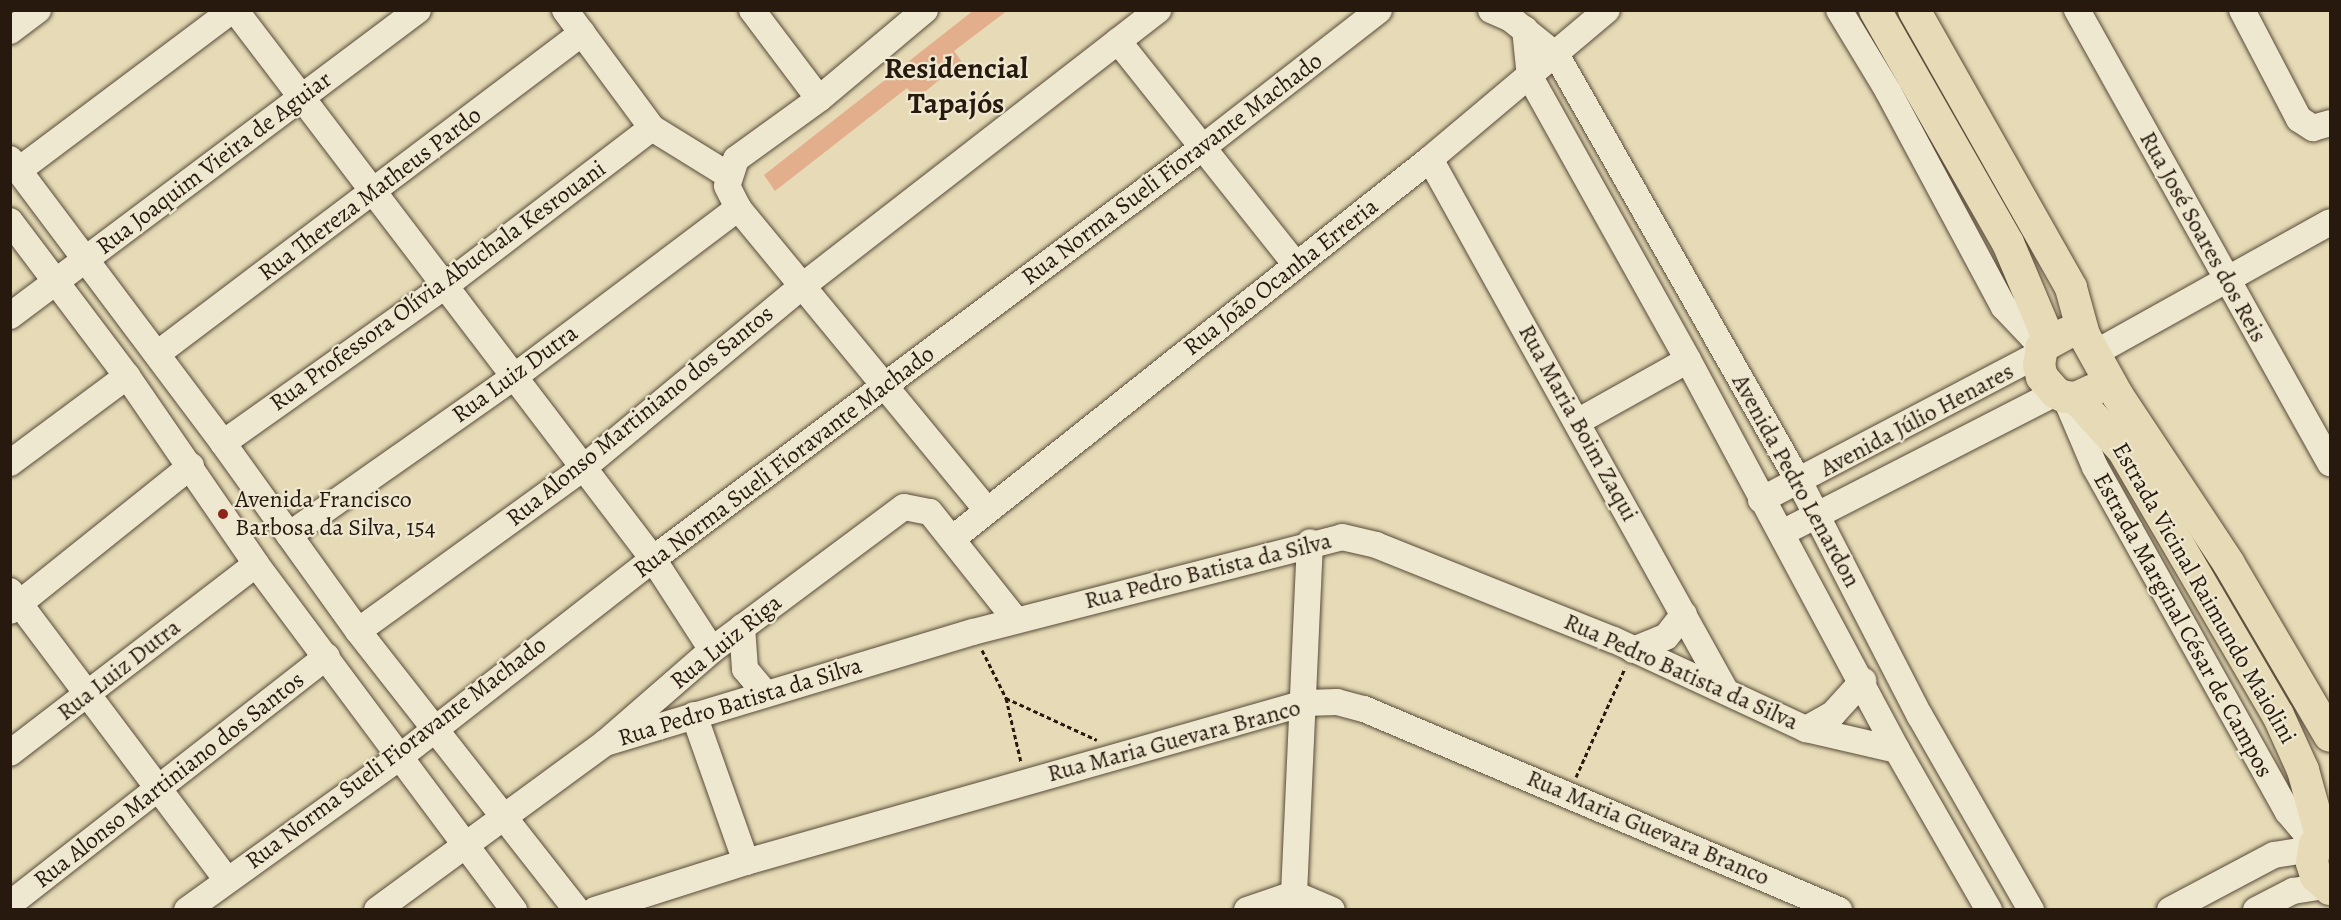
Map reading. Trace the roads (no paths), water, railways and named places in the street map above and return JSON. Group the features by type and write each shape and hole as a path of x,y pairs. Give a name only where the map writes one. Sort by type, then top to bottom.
{"main road":[{"path":"1875,10 2008,243 2044,347 2042,377 2066,396 2092,392 2094,352 2070,332 2044,347"},
{"name":"Estrada Vicinal Raimundo Maiolini","path":"1914,10 2072,288 2094,352 2229,564 2331,736"},
{"name":"Estrada Vicinal Raimundo Maiolini","path":"2066,396 2123,450 2278,715 2303,770 2320,839 2316,876 2328,887"}],"street":[{"path":"10,31 38,10"},
{"path":"577,909 506,815 358,631 223,442 15,165 233,10 653,559 712,650"},
{"name":"Rua Joaquim Vieira de Aguiar","path":"10,316 418,10"},
{"path":"565,10 652,128 728,175"},
{"path":"752,10 819,99"},
{"path":"925,10 819,99 736,159 728,175 729,197 805,284 986,509"},
{"name":"Rua Alonso Martiniano dos Santos","path":"358,631 583,468 805,284 1158,10"},
{"name":"Rua Norma Sueli Fioravante Machado","path":"188,909 226,879 400,756 653,559 1202,148 1379,10"},
{"path":"1491,10 1525,29 1557,56"},
{"name":"Rua João Ocanha Erreria","path":"952,539 986,509 1430,159 1557,56 1607,10"},
{"path":"1839,10 1888,91 2004,307 2044,347"},
{"name":"Rua José Soares dos Reis","path":"2077,10 2226,280 2331,463"},
{"path":"2253,15 2299,119 2322,126"},
{"path":"1525,29 1530,77"},
{"name":"Rua Thereza Matheus Pardo","path":"157,354 582,33"},
{"path":"1118,41 1296,265"},
{"name":"Avenida Pedro Lenardon","path":"1557,56 1800,483 1920,716 2031,909"},
{"name":"Avenida Pedro Lenardon","path":"1530,77 1688,360 1761,500 1782,533 1863,681 1897,750 1989,909"},
{"name":"Rua Professora Olívia Abuchala Kesrouani","path":"223,442 445,286 652,128"},
{"name":"Rua Maria Boim Zaqui","path":"1430,159 1724,688"},
{"name":"Rua Luiz Dutra","path":"290,535 514,376 738,208"},
{"path":"10,221 128,376 256,564 514,909"},
{"path":"2094,352 2331,222"},
{"name":"Avenida Júlio Henares","path":"1761,500 1800,483 2044,347"},
{"path":"1577,422 1688,360"},
{"path":"10,463 128,376"},
{"name":"Avenida Júlio Henares","path":"1782,533 2066,396"},
{"path":"191,466 14,602 88,695 226,879"},
{"name":"Rua Luiz Riga","path":"377,909 605,743 712,650 904,507 930,512 952,539"},
{"name":"Rua Pedro Batista da Silva","path":"605,743 973,632 1310,542 1342,537 1376,545 1633,650 1724,688 1806,729 1897,750"},
{"path":"952,539 1016,620"},
{"path":"1294,894 1305,703 1310,542"},
{"name":"Rua Luiz Dutra","path":"10,753 256,564"},
{"path":"1633,650 1665,637 1684,614"},
{"path":"742,627 745,669 765,693"},
{"name":"Rua Alonso Martiniano dos Santos","path":"10,904 327,656"},
{"path":"1806,729 1833,714 1863,681"},
{"name":"Rua Maria Guevara Branco","path":"595,909 746,862 1305,703 1337,702 1364,709 1839,909"},
{"path":"694,715 746,862"},
{"path":"2170,909 2274,855 2320,839"},
{"path":"2256,909 2293,891 2328,887"},
{"path":"1247,909 1294,894 1332,909"}],"place":[{"name":"Avenida Francisco Barbosa da Silva, 154","path":"223,514"}],"district":[{"name":"Residencial Tapajós","path":"956,86"}]}
